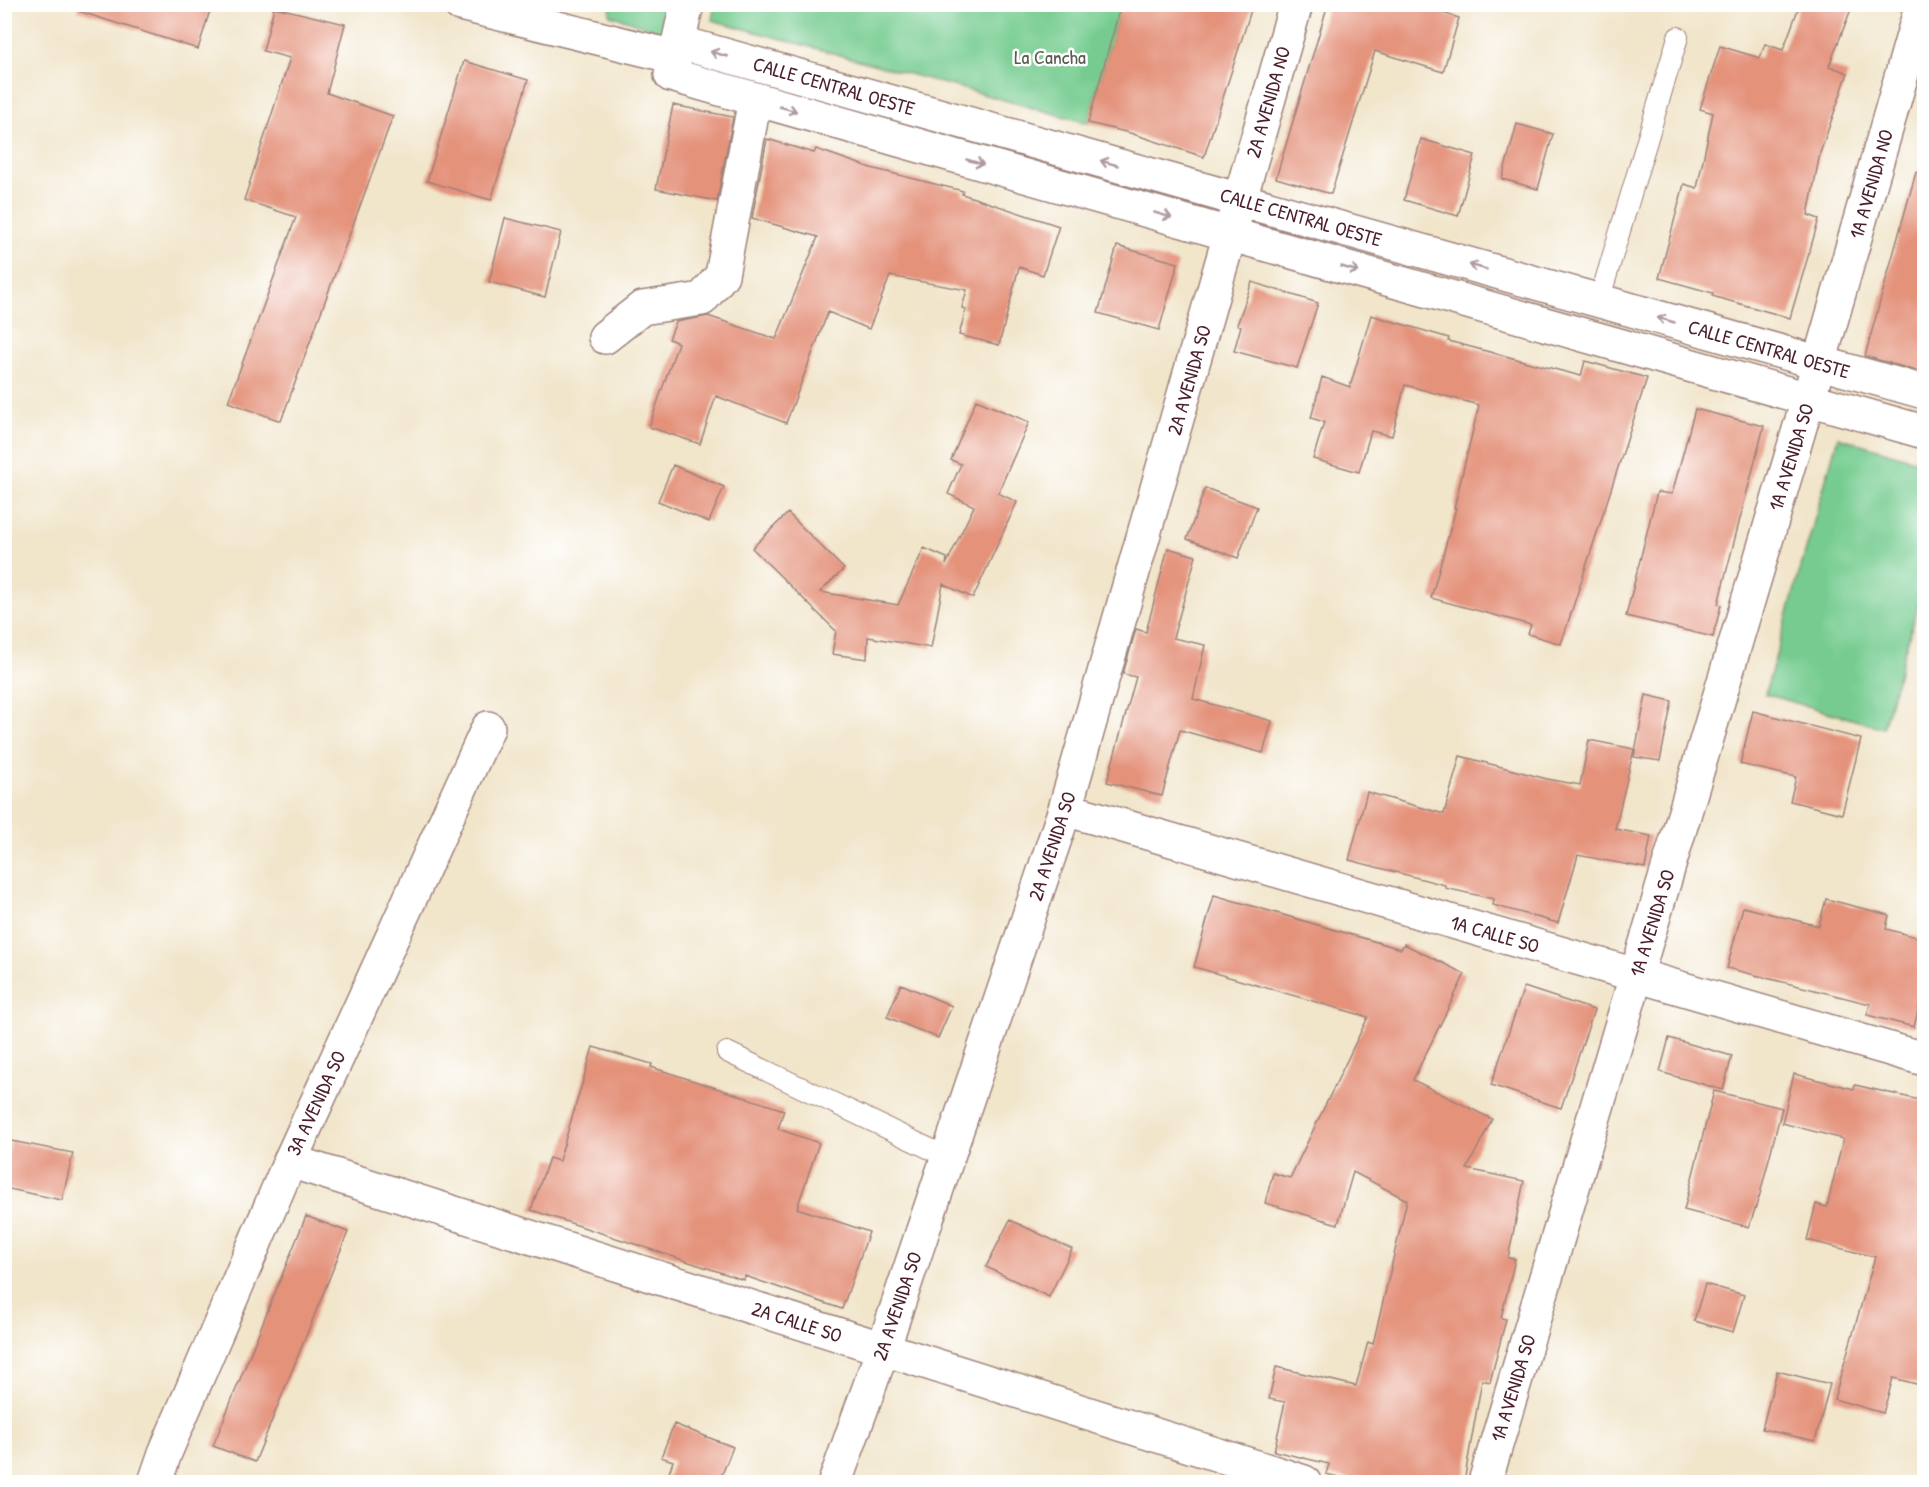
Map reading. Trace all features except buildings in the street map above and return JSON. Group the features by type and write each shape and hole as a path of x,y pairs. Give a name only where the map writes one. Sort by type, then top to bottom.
{"street":[{"name":"CALLE CENTRAL OESTE","path":"460,4 1241,200 1924,392"},
{"path":"687,4 675,58 755,99 1924,432"},
{"name":"2A AVENIDA NO","path":"1241,200 1296,4"},
{"name":"1A AVENIDA NO","path":"1819,363 1922,4"},
{"path":"605,337 642,308 702,299 722,275 755,99"},
{"name":"2A AVENIDA SO","path":"835,1482 883,1349 1065,809 1241,200"},
{"name":"1A AVENIDA SO","path":"1485,1482 1819,363"},
{"name":"3A AVENIDA SO","path":"155,1482 165,1452 290,1161 489,728"},
{"name":"1A CALLE SO","path":"1065,809 1924,1059"},
{"name":"2A CALLE SO","path":"290,1161 1304,1482"}],"lane":[{"path":"1599,301 1678,37"},
{"path":"727,1052 947,1157"}],"green space":[{"name":"La Cancha","path":"715,4 1117,4 1120,8 1088,123 712,20"},
{"path":"611,5 679,5 672,35 610,15"},
{"path":"1838,437 1924,463 1924,583 1883,728 1765,694"}]}
